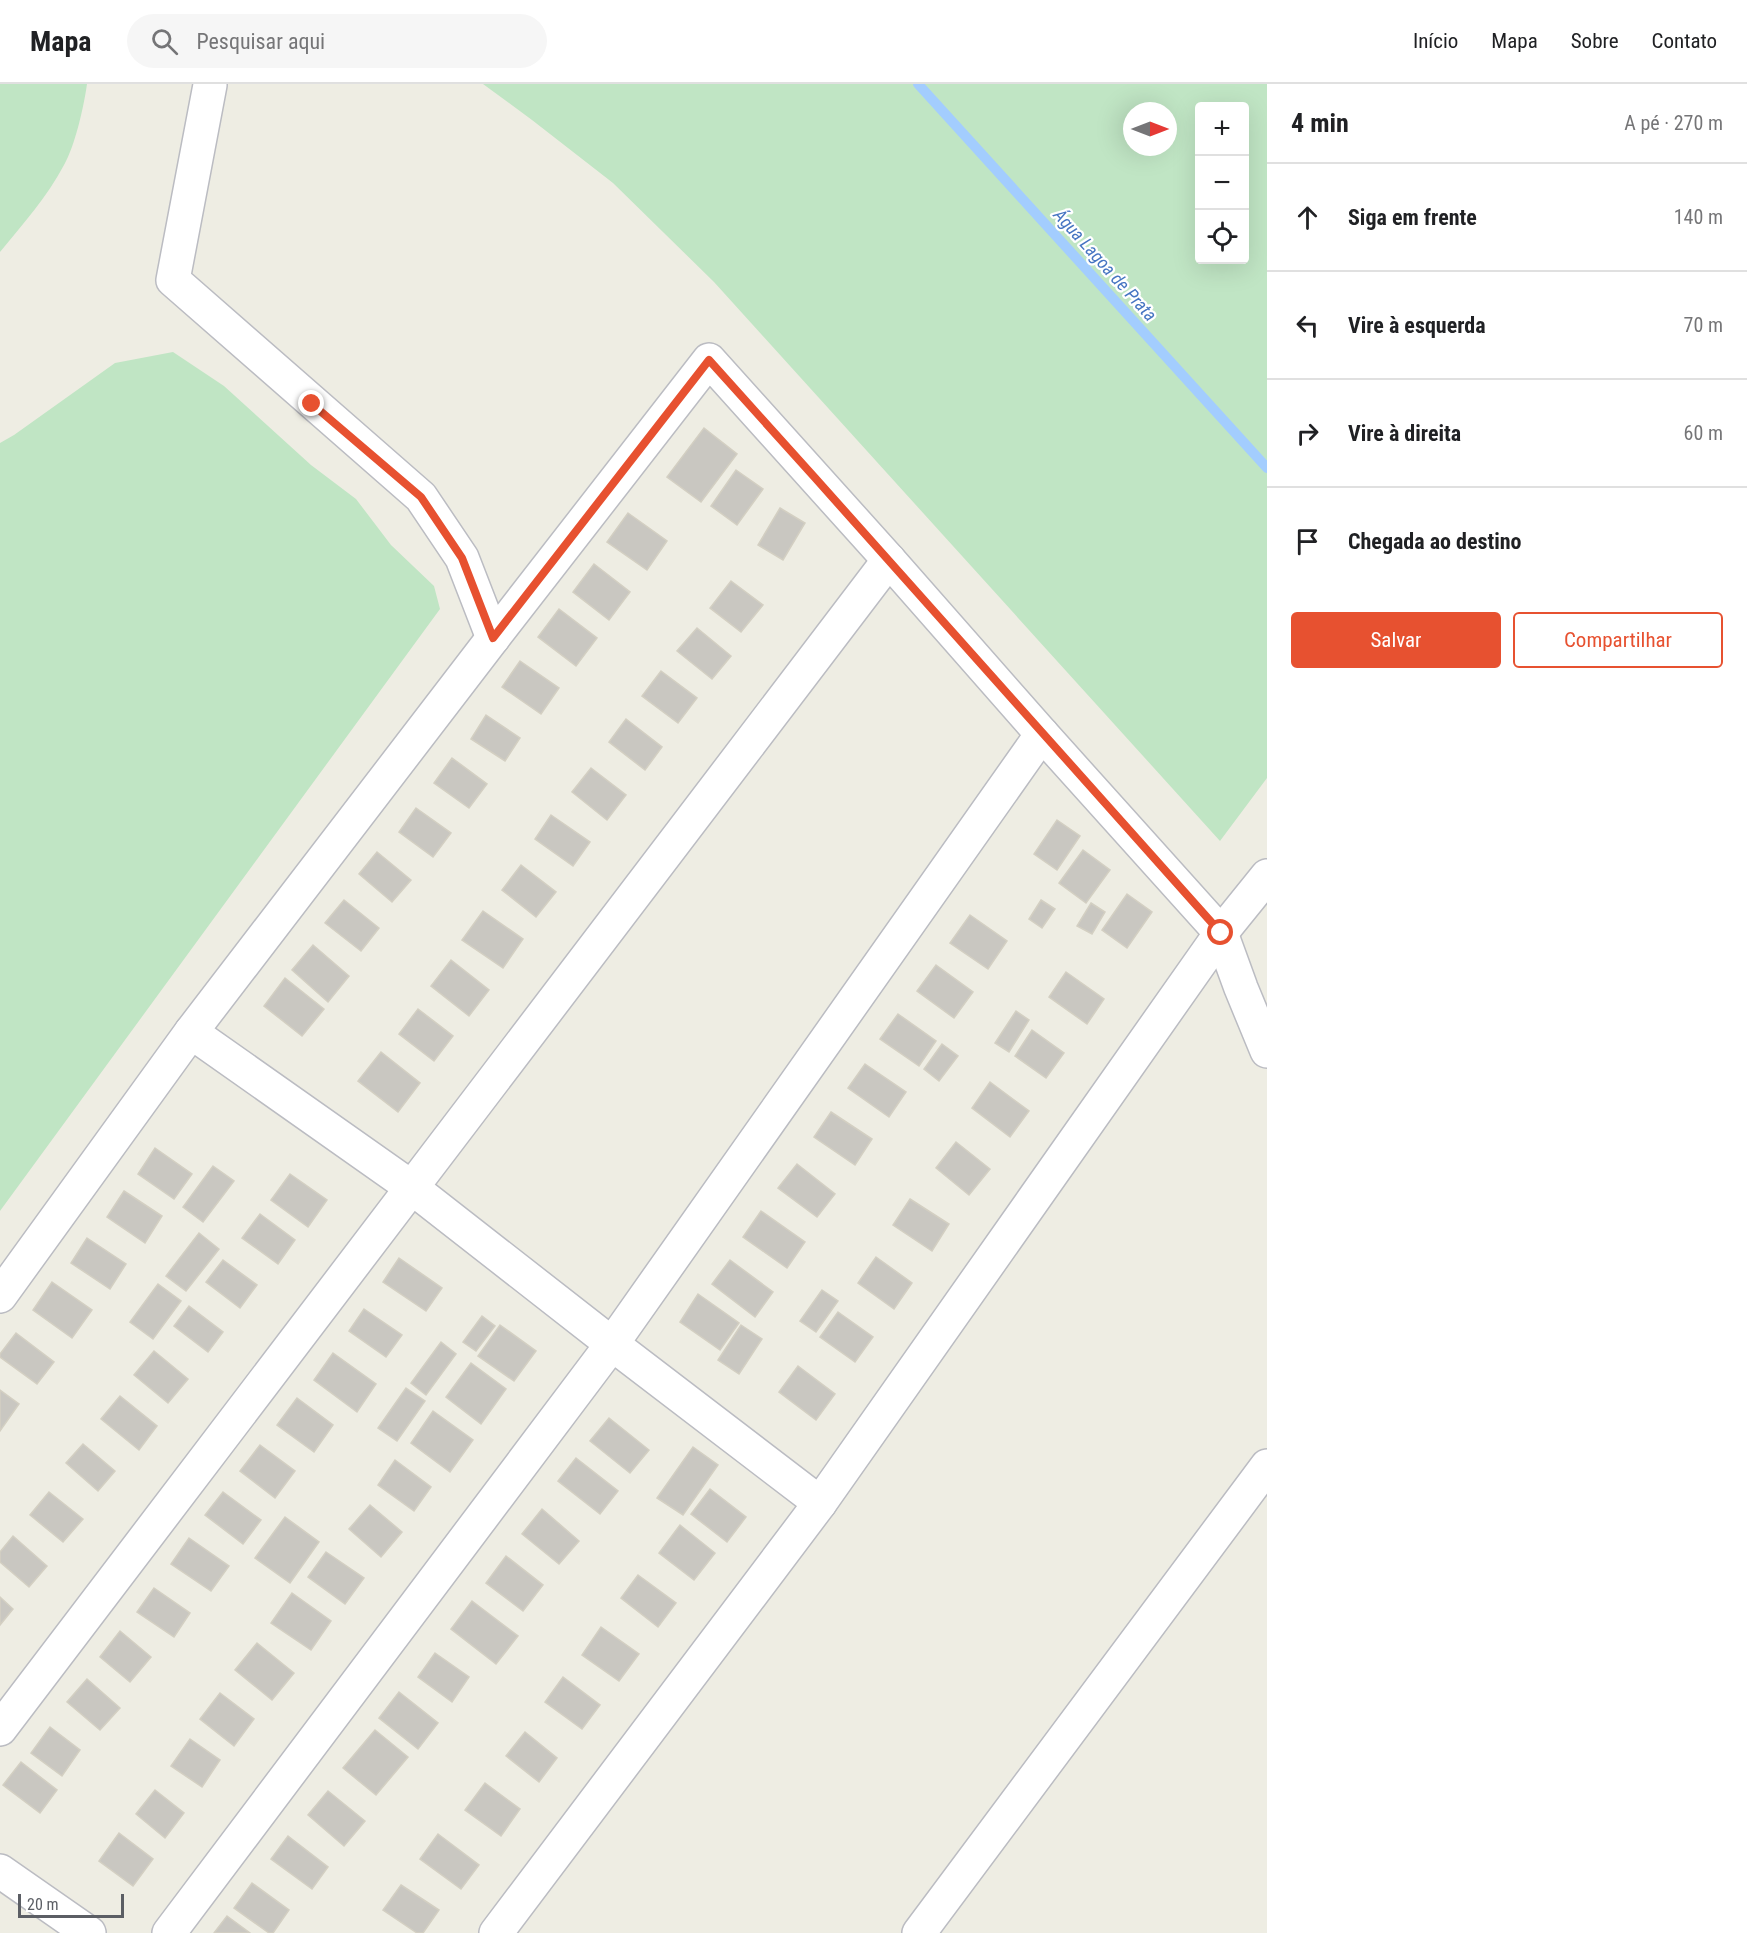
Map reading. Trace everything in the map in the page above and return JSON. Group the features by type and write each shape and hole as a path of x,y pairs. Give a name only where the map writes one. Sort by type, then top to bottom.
{"street":[{"path":"210,85 173,280 421,497 462,558 493,638"},
{"path":"0,1296 191,1032 709,360 1221,933 1267,1051"},
{"path":"0,1729 889,560"},
{"path":"169,1933 612,1344 1042,734"},
{"path":"496,1933 820,1503 1221,933 1267,876"},
{"path":"191,1032 411,1187 820,1503"},
{"path":"919,1933 1267,1466"},
{"path":"0,1870 89,1933"}],"green space":[{"path":"0,84 87,84 78,126 64,165 26,221 0,252"},
{"path":"483,84 1267,84 1267,778 1220,841 714,282 613,183"},
{"path":"173,352 224,386 311,465 356,499 391,545 434,586 440,609 0,1211 0,443 115,363"}],"building":[{"path":"704,428 737,454 701,502 667,477"},
{"path":"736,470 763,489 737,525 711,506"},
{"path":"780,508 805,523 783,560 758,545"},
{"path":"628,513 667,541 647,570 607,542"},
{"path":"594,564 630,592 609,620 573,592"},
{"path":"731,581 763,605 741,632 710,608"},
{"path":"559,609 597,638 576,666 538,637"},
{"path":"697,628 731,656 712,679 677,651"},
{"path":"520,661 559,688 541,714 502,687"},
{"path":"661,671 697,698 678,723 642,696"},
{"path":"486,715 520,738 505,761 471,739"},
{"path":"626,719 662,747 645,770 609,742"},
{"path":"452,758 487,784 469,808 434,783"},
{"path":"591,768 626,795 607,820 572,792"},
{"path":"416,808 451,833 433,857 399,832"},
{"path":"551,815 590,842 573,866 535,839"},
{"path":"1057,820 1080,836 1057,870 1034,854"},
{"path":"1083,850 1110,870 1086,903 1059,883"},
{"path":"377,852 411,880 392,902 359,874"},
{"path":"521,865 556,892 536,917 502,890"},
{"path":"1127,894 1152,912 1127,948 1102,930"},
{"path":"344,900 379,928 361,951 325,923"},
{"path":"1041,900 1055,909 1042,928 1029,919"},
{"path":"1091,903 1105,912 1092,934 1077,926"},
{"path":"483,911 523,939 503,968 462,940"},
{"path":"970,915 1007,941 988,969 950,943"},
{"path":"313,945 349,976 328,1002 292,970"},
{"path":"451,960 489,990 469,1016 431,986"},
{"path":"936,965 973,992 954,1018 917,991"},
{"path":"1066,972 1104,999 1087,1024 1049,997"},
{"path":"285,978 324,1009 302,1036 264,1006"},
{"path":"418,1009 453,1036 434,1061 399,1034"},
{"path":"1016,1011 1029,1020 1009,1052 995,1043"},
{"path":"898,1014 936,1041 919,1066 880,1039"},
{"path":"1032,1030 1064,1053 1046,1078 1015,1056"},
{"path":"942,1044 958,1056 939,1081 924,1069"},
{"path":"381,1052 420,1083 398,1112 358,1081"},
{"path":"865,1064 906,1092 889,1117 848,1088"},
{"path":"990,1082 1029,1111 1010,1137 972,1108"},
{"path":"831,1112 872,1139 855,1165 814,1137"},
{"path":"956,1142 990,1169 969,1195 936,1168"},
{"path":"155,1148 192,1174 174,1199 138,1174"},
{"path":"797,1164 835,1194 817,1217 778,1188"},
{"path":"213,1166 234,1181 203,1222 183,1207"},
{"path":"290,1174 327,1200 308,1227 271,1200"},
{"path":"124,1191 162,1216 145,1243 107,1217"},
{"path":"910,1199 949,1224 932,1251 893,1225"},
{"path":"761,1211 805,1242 787,1268 743,1237"},
{"path":"260,1214 295,1240 278,1264 242,1238"},
{"path":"199,1233 219,1249 186,1291 166,1276"},
{"path":"87,1238 126,1264 110,1289 71,1263"},
{"path":"876,1257 912,1283 894,1309 858,1283"},
{"path":"399,1258 442,1288 426,1311 383,1282"},
{"path":"223,1260 257,1285 240,1308 206,1282"},
{"path":"730,1260 773,1292 755,1317 712,1284"},
{"path":"52,1282 92,1310 72,1338 33,1310"},
{"path":"158,1284 181,1301 153,1339 130,1322"},
{"path":"822,1290 838,1301 816,1332 800,1321"},
{"path":"698,1294 739,1323 720,1350 680,1322"},
{"path":"189,1306 223,1332 208,1352 174,1326"},
{"path":"364,1309 402,1335 386,1357 349,1331"},
{"path":"838,1312 873,1337 855,1362 820,1337"},
{"path":"482,1316 495,1326 476,1351 463,1342"},
{"path":"500,1325 536,1351 514,1381 478,1356"},
{"path":"741,1325 762,1339 739,1374 718,1360"},
{"path":"16,1333 54,1362 37,1384 0,1357"},
{"path":"441,1342 456,1354 426,1395 411,1383"},
{"path":"154,1351 188,1379 168,1403 134,1375"},
{"path":"333,1353 376,1384 357,1412 314,1380"},
{"path":"471,1363 506,1389 481,1424 446,1397"},
{"path":"798,1366 835,1394 816,1420 779,1392"},
{"path":"406,1388 425,1401 397,1441 378,1428"},
{"path":"0,1390 19,1404 0,1431"},
{"path":"120,1396 157,1426 139,1450 101,1419"},
{"path":"297,1398 333,1425 314,1452 277,1425"},
{"path":"433,1411 473,1440 450,1472 411,1443"},
{"path":"609,1418 649,1450 630,1473 590,1441"},
{"path":"83,1444 115,1471 98,1491 66,1463"},
{"path":"260,1445 295,1471 275,1498 240,1471"},
{"path":"693,1447 718,1465 683,1515 657,1498"},
{"path":"576,1458 618,1491 600,1514 558,1481"},
{"path":"395,1460 431,1487 414,1511 378,1485"},
{"path":"710,1489 746,1517 727,1542 691,1514"},
{"path":"49,1492 83,1519 63,1542 30,1515"},
{"path":"223,1492 261,1520 243,1544 205,1515"},
{"path":"370,1505 402,1532 381,1557 349,1529"},
{"path":"542,1509 579,1541 559,1564 522,1534"},
{"path":"285,1517 319,1542 290,1583 255,1558"},
{"path":"680,1525 715,1553 694,1580 659,1553"},
{"path":"13,1536 47,1566 29,1587 0,1562 0,1552"},
{"path":"189,1538 229,1566 211,1591 171,1564"},
{"path":"326,1552 364,1578 345,1604 308,1577"},
{"path":"506,1556 543,1585 523,1611 486,1583"},
{"path":"638,1575 676,1603 658,1627 621,1598"},
{"path":"154,1588 190,1613 174,1637 137,1612"},
{"path":"292,1593 331,1621 311,1650 271,1623"},
{"path":"0,1597 13,1609 0,1625"},
{"path":"472,1601 518,1636 496,1664 451,1629"},
{"path":"601,1627 639,1654 619,1681 582,1655"},
{"path":"120,1631 151,1657 130,1682 100,1657"},
{"path":"257,1643 294,1673 272,1700 235,1670"},
{"path":"435,1653 469,1677 452,1702 418,1677"},
{"path":"563,1677 600,1705 582,1729 545,1702"},
{"path":"87,1679 120,1708 100,1730 67,1702"},
{"path":"399,1692 438,1723 418,1749 379,1718"},
{"path":"220,1693 254,1719 234,1746 200,1719"},
{"path":"50,1727 80,1750 62,1776 31,1753"},
{"path":"375,1730 408,1757 376,1795 343,1768"},
{"path":"525,1732 557,1758 539,1782 506,1756"},
{"path":"190,1739 220,1760 202,1787 171,1766"},
{"path":"21,1762 57,1790 40,1813 3,1785"},
{"path":"485,1783 520,1809 501,1836 465,1810"},
{"path":"155,1790 184,1813 165,1838 136,1814"},
{"path":"328,1791 365,1821 344,1846 308,1815"},
{"path":"119,1833 153,1859 133,1886 99,1861"},
{"path":"438,1834 479,1865 461,1889 420,1859"},
{"path":"288,1836 328,1867 312,1889 271,1859"},
{"path":"252,1883 289,1910 273,1933 269,1933 234,1908"},
{"path":"401,1885 439,1910 423,1933 417,1933 383,1910"},
{"path":"227,1916 250,1933 214,1933"}],"waterway":[{"name":"Água Lagoa de Prata","path":"918,84 1267,468"}],"route":[{"path":"312,404 421,497 462,558 493,638 709,360 1221,933"}]}
